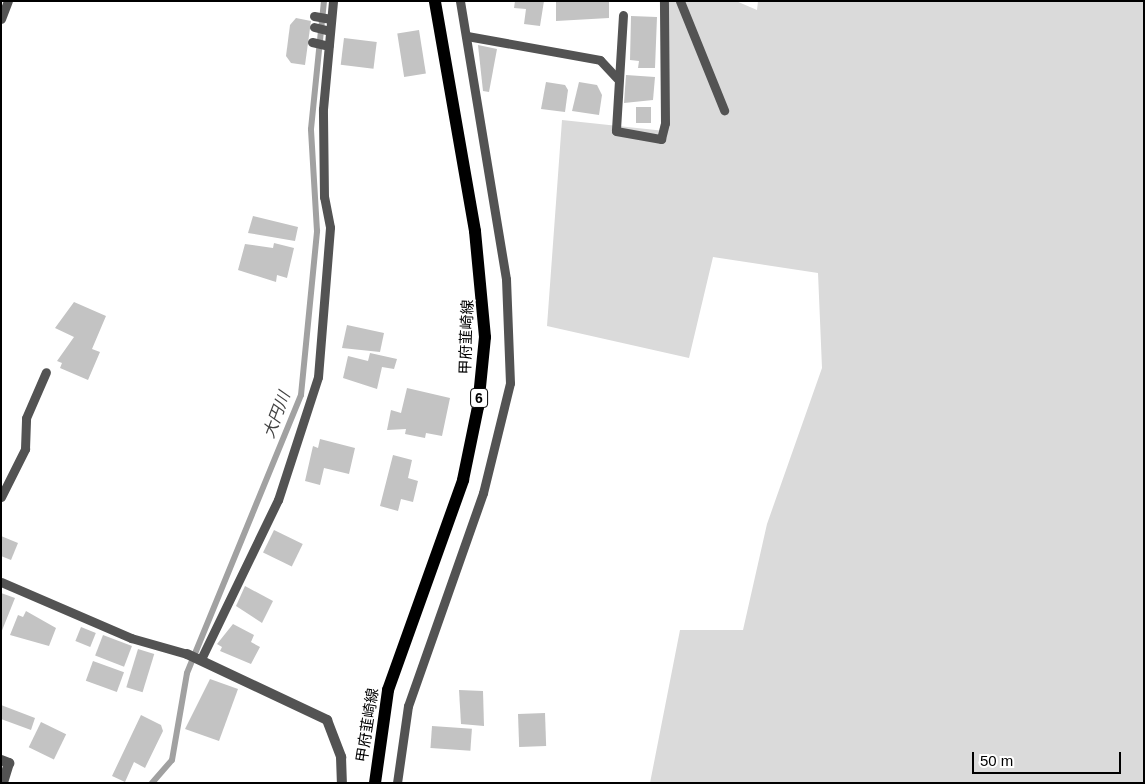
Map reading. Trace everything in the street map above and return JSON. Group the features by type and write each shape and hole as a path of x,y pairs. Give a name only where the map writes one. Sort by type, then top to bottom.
{"main road":[{"name":"甲府韮崎線","path":"375,783 388,690 462,480 478,407 485,337 478,249 435,1"}],"street":[{"path":"187,654 327,720 341,757 342,783"},
{"path":"1,760 9,763 3,783"}],"lane":[{"path":"1,19 8,1"},
{"path":"199,658 278,500 318,377 330,227 324,197 326,45 328,18 333,1"},
{"path":"397,783 408,706 483,493 510,383 506,279 460,1"},
{"path":"623,15 617,78 616,131 660,139 665,123 664,1"},
{"path":"680,1 724,110"},
{"path":"314,16 328,18"},
{"path":"314,28 327,30"},
{"path":"467,36 600,60 617,78"},
{"path":"312,42 326,45"},
{"path":"1,497 25,449 26,418 46,372"},
{"path":"1,582 131,638 187,654"}],"shaded area":[{"path":"664,1 736,1 757,10 758,1 1144,1 1144,783 650,783 680,630 743,630 767,524 822,368 818,273 713,257 689,358 547,326 562,120 665,131"}],"building":[{"path":"515,1 544,1 540,26 524,24 526,9 514,8"},
{"path":"556,1 609,1 609,18 556,21"},
{"path":"631,16 657,17 655,68 638,68 639,61 630,60"},
{"path":"296,18 311,21 305,65 291,63 286,56 290,25"},
{"path":"419,30 426,73 404,77 397,33"},
{"path":"344,38 377,42 373,69 341,65"},
{"path":"478,45 497,49 489,92 483,91"},
{"path":"626,75 655,77 653,100 624,103"},
{"path":"546,82 565,85 568,90 565,112 541,109"},
{"path":"579,82 597,85 602,95 599,115 572,111"},
{"path":"636,107 651,107 651,123 636,123"},
{"path":"253,216 298,227 295,241 248,233"},
{"path":"274,243 294,248 287,278 277,275 276,282 238,270 245,244 273,248"},
{"path":"74,302 106,316 92,349 100,352 88,380 60,368 62,363 57,361 74,337 55,328"},
{"path":"347,325 384,333 380,352 342,348"},
{"path":"370,353 397,359 394,369 382,367 377,389 343,378 348,356 368,361"},
{"path":"407,388 450,398 442,436 426,433 425,438 405,434 406,429 387,430 391,410 401,413"},
{"path":"320,439 355,448 349,474 324,468 320,485 305,481 313,446 318,448"},
{"path":"393,455 412,460 408,478 418,481 413,502 401,499 398,511 380,506"},
{"path":"274,530 303,544 292,566 263,552"},
{"path":"1,536 18,543 11,560 1,556"},
{"path":"245,586 273,601 262,623 236,606"},
{"path":"1,593 15,598 1,633"},
{"path":"26,611 56,628 49,646 10,635 18,615 23,617"},
{"path":"233,624 254,635 251,642 260,647 251,664 220,651 222,647 217,644"},
{"path":"81,627 96,633 90,647 75,641"},
{"path":"103,635 132,646 124,667 95,656"},
{"path":"138,649 154,654 143,692 126,687"},
{"path":"93,661 124,672 117,692 86,681"},
{"path":"210,679 238,689 219,741 185,729"},
{"path":"459,690 483,691 484,726 461,724"},
{"path":"1,705 35,718 31,730 1,719"},
{"path":"545,713 546,746 519,747 518,714"},
{"path":"141,715 161,725 163,731 145,768 134,762 125,782 112,776"},
{"path":"41,722 66,734 54,759 29,747"},
{"path":"432,726 472,729 470,751 430,748"}],"waterway":[{"name":"大円川","path":"152,783 172,760 187,673 301,395 317,231 311,129 324,1"}]}
